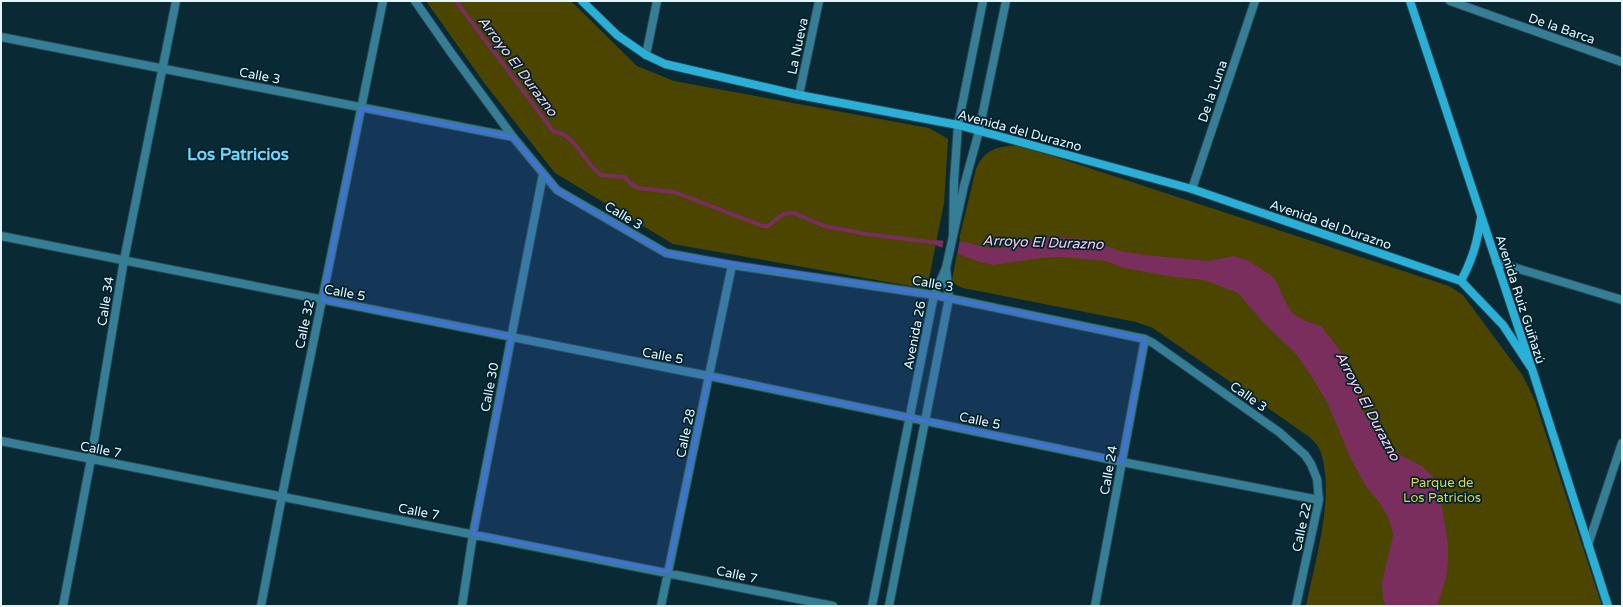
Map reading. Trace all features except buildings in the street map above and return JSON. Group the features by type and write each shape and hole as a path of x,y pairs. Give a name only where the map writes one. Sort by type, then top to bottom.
{"main road":[{"name":"Avenida del Durazno","path":"582,1 617,35 646,55 665,64 799,95 958,125 1192,189 1461,281"},
{"name":"Avenida Ruiz Guiñazú","path":"1410,1 1532,369 1608,606"},
{"path":"1481,217 1476,247 1470,264 1461,281 1503,325 1532,369"}],"street":[{"name":"Calle 34","path":"63,606 91,459 124,260 176,1"},
{"name":"Calle 32","path":"262,606 282,496 383,1"},
{"name":"Calle 3","path":"415,1 513,138 558,190 666,253 732,265 934,295 1145,339 1153,343 1279,432 1305,455"},
{"path":"646,55 657,1"},
{"name":"La Nueva","path":"799,95 819,1"},
{"path":"953,236 954,182 958,125 983,1"},
{"path":"889,606 949,298 946,268 964,186 979,131 1006,1"},
{"name":"De la Luna","path":"1192,189 1255,1"},
{"name":"De la Barca","path":"1450,1 1622,62"},
{"name":"Calle 3","path":"1,37 513,138"},
{"name":"Calle 30","path":"462,606 474,534 543,174"},
{"name":"Calle 5","path":"1,236 709,376 1122,462 1319,500"},
{"path":"1496,262 1622,300"},
{"name":"Calle 28","path":"661,606 732,265"},
{"name":"Avenida 26","path":"872,606 934,295 946,268"},
{"name":"Calle 24","path":"1095,606 1145,339"},
{"name":"Calle 7","path":"1,441 668,572 833,606"},
{"path":"1588,544 1622,444"},
{"name":"Calle 22","path":"1296,606 1319,500 1317,479 1311,464 1305,455"}],"highlighted area":[{"path":"361,108 513,137 557,190 666,253 934,295 1145,339 1122,462 709,376 668,572 473,534 511,337 322,300"}],"green space":[{"path":"426,1 571,1 637,66 674,81 929,128 948,139 944,203 927,289 673,244 555,173 485,84"},
{"name":"Parque de Los Patricios","path":"1019,145 1449,286 1463,295 1523,376 1535,401 1602,606 1306,606 1322,529 1326,489 1325,470 1321,453 1318,446 1308,436 1153,328 1136,322 963,288 952,281 960,235 976,169 984,157 993,150"}],"water":[{"path":"1048,237 1088,239 1120,251 1145,255 1208,261 1234,256 1249,261 1272,276 1293,314 1308,322 1321,326 1345,357 1354,374 1361,409 1394,449 1402,456 1423,467 1432,476 1439,489 1448,544 1448,560 1446,578 1437,606 1386,606 1383,599 1382,582 1393,535 1389,519 1380,503 1365,485 1351,459 1327,402 1297,355 1262,321 1238,293 1204,280 1174,277 1124,268 1106,261 1062,257 1041,258 993,265 977,261 927,242 934,240 965,242 988,248 1002,248"}],"pier":[{"path":"944,238 960,239 957,255 942,249"}],"waterway":[{"name":"Arroyo El Durazno","path":"456,1 553,131 565,135 573,142 593,168 601,175 625,177 631,184 638,188 674,192 763,226 768,226 783,214 794,213 824,226 866,234 931,242"}],"district":[{"name":"Los Patricios","path":"238,154"}]}
